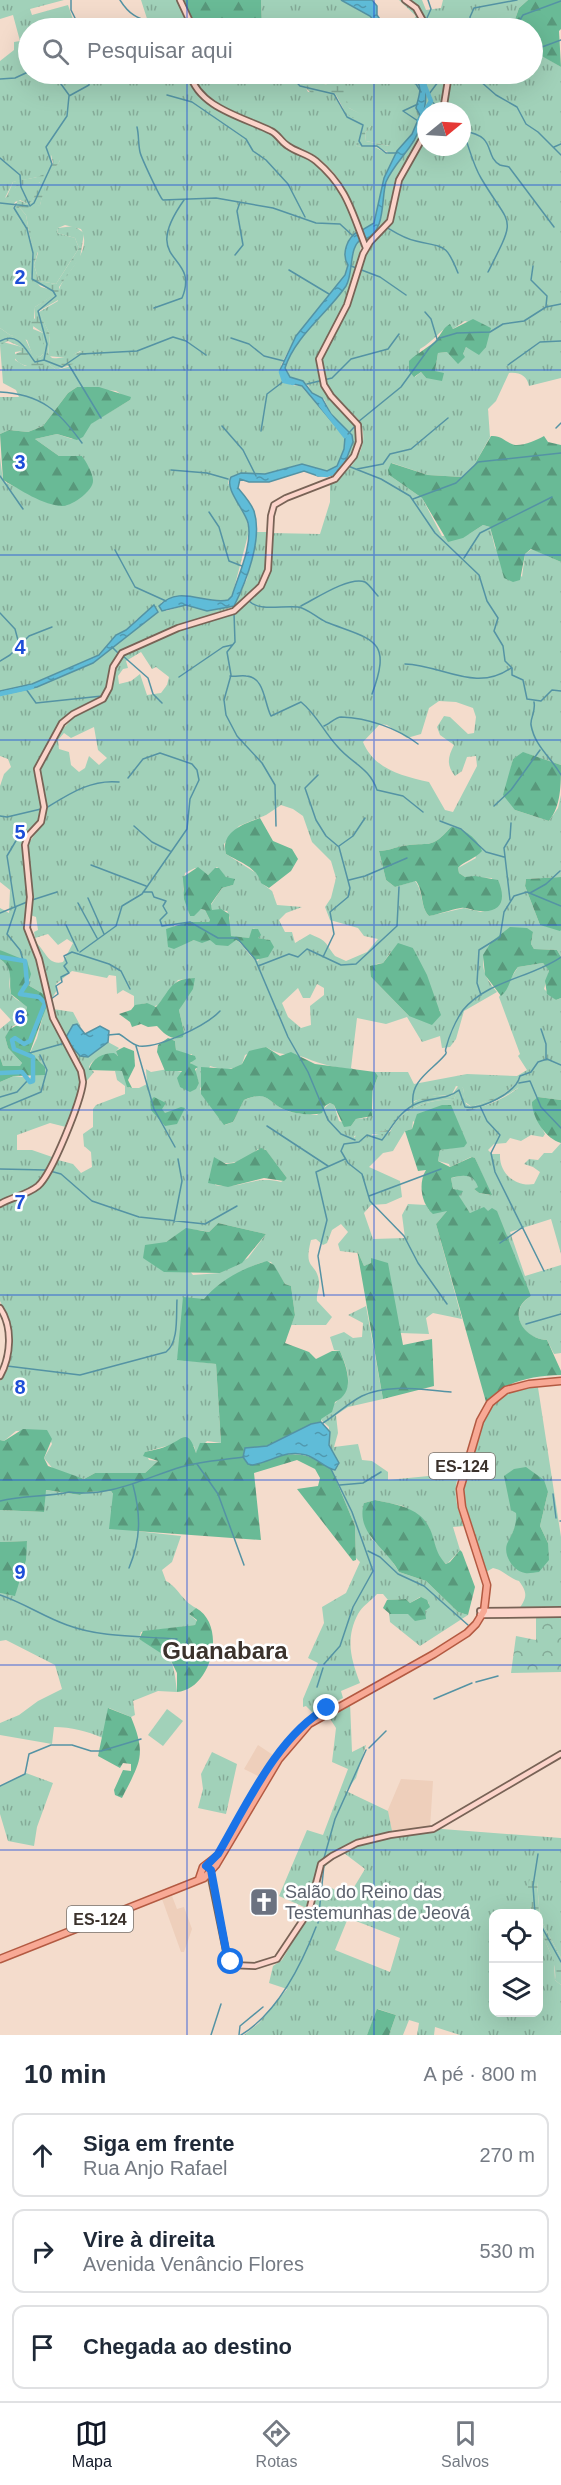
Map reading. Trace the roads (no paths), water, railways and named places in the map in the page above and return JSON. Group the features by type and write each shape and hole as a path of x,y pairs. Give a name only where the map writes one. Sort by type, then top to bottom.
{"main road":[{"name":"ES-124","path":"0,1959 199,1879 218,1854 277,1755 308,1720 432,1652 466,1629 481,1613 487,1590 486,1577 460,1495 461,1480 480,1421 490,1403 506,1390 522,1385 561,1380"}],"street":[{"path":"180,0 188,18"},
{"path":"405,0 416,8 421,18"},
{"path":"195,84 216,104 239,118 271,131 289,147 318,162 348,196 366,248"},
{"path":"444,102 447,84"},
{"path":"0,1204 27,1193 44,1180 61,1149 83,1082 81,1071 53,1018 39,959 27,928 30,897 25,845 28,836 41,822 44,807 37,769 62,723 103,699 109,688 112,667 122,653 178,628 234,611 261,586 268,570 271,516 274,505 335,479 354,456 359,442 358,425 331,396 320,371 319,359 334,325 343,313 366,248 388,227 399,180 417,148"},
{"path":"0,1308 6,1321 8,1341 7,1361 0,1376"},
{"path":"481,1613 561,1612"},
{"path":"207,1871 229,1963 255,1966 277,1959 314,1899 321,1864 332,1856 357,1843 433,1829 561,1754"}],"water":[{"path":"341,0 372,0 377,6 379,18 370,16"},
{"path":"418,84 425,84 425,102 418,102 420,93"},
{"path":"417,122 417,134 414,140 386,182 380,223 372,235 365,239 362,230 374,223 384,178 397,151 412,134"},
{"path":"359,231 362,239 355,247 346,286 296,345 285,368 290,377 303,381 312,393 322,398 331,414 352,435 353,442 344,465 332,475 318,476 304,471 269,482 249,482 240,479 238,488 254,511 256,534 252,560 234,606 207,611 186,605 162,611 159,606 175,596 219,601 228,600 232,596 247,550 249,532 246,518 230,487 231,477 241,473 265,474 302,464 327,471 337,466 344,449 345,437 302,386 285,380 280,370 296,336 345,275 348,265 345,256 346,246 351,237"},
{"path":"154,605 158,612 93,663 37,687 0,695 0,691 32,684 99,655 116,635 126,630"},
{"path":"77,1024 85,1034 100,1026 109,1031 108,1042 88,1057 80,1056 65,1039 73,1025"},
{"path":"321,1422 330,1432 329,1445 339,1463 335,1470 310,1456 298,1454 285,1455 252,1465 248,1464 243,1457 245,1448 267,1446 311,1424"}],"waterway":[{"path":"71,0 71,10 75,18"},
{"path":"120,0 131,13 139,18"},
{"path":"427,18 431,9 428,0"},
{"path":"470,18 474,8 517,0"},
{"path":"521,18 523,15 561,1"},
{"path":"543,47 561,40"},
{"path":"0,79 18,77"},
{"path":"61,84 69,95"},
{"path":"30,206 34,203 52,164 46,147 67,116 69,96 89,84"},
{"path":"298,84 334,94 347,117 363,125 359,141 362,146 377,146 386,153 397,153"},
{"path":"416,84 421,92"},
{"path":"424,84 430,102"},
{"path":"429,94 436,84"},
{"path":"483,84 496,95 517,107 526,124 538,132 561,155"},
{"path":"167,95 192,102 246,139 253,151 266,160 288,184 305,217"},
{"path":"417,104 403,111 417,120"},
{"path":"137,127 141,155 163,200 216,198 273,208 316,223 340,224 352,235"},
{"path":"471,132 486,141 495,161 509,167 554,227"},
{"path":"554,147 561,144"},
{"path":"471,154 478,172 507,222 504,240 488,272"},
{"path":"0,158 20,175 21,187 30,206"},
{"path":"154,308 182,298 186,283 184,272 168,247 167,236 171,221 184,200"},
{"path":"235,255 243,245 237,211 240,202"},
{"path":"0,203 28,206"},
{"path":"16,204 14,208 27,229 33,253 32,279 53,291 56,296 38,311 47,344 44,360"},
{"path":"386,227 408,239 443,248 450,256 458,273"},
{"path":"351,266 380,277 406,295"},
{"path":"533,266 531,280 547,296 546,306"},
{"path":"289,270 329,294"},
{"path":"358,422 401,387 430,347 440,338 457,333 490,332 503,324 524,321 546,307 561,304"},
{"path":"425,312 431,319 437,339"},
{"path":"307,384 332,378 351,359 388,349 399,334"},
{"path":"0,341 17,340 35,362 44,360 62,367 81,354 137,351 173,337 186,341 206,355"},
{"path":"231,338 249,344 264,356 284,361"},
{"path":"508,365 540,342 561,341"},
{"path":"69,365 101,418"},
{"path":"281,372 284,381 293,383"},
{"path":"261,431 267,394 284,381"},
{"path":"0,392 27,396 48,406 57,413 82,443"},
{"path":"321,405 345,436"},
{"path":"357,469 383,464 390,454 411,449 448,418"},
{"path":"556,428 561,423"},
{"path":"222,426 243,450 256,476"},
{"path":"348,434 355,426"},
{"path":"413,499 456,483 478,462 561,453"},
{"path":"348,466 381,479 410,496 435,533 479,575 487,601 498,618 494,631 503,646 505,661 512,668 512,675 523,680 527,699 541,701 552,690 561,691"},
{"path":"171,470 207,473 228,479"},
{"path":"318,474 327,475 335,472"},
{"path":"0,476 23,509"},
{"path":"464,558 480,533 552,497"},
{"path":"209,512 219,527 229,561 242,566"},
{"path":"115,550 135,587 166,601"},
{"path":"301,606 350,582 365,582 378,596"},
{"path":"249,601 265,607 301,608 326,622 356,633 374,644 379,651 380,662 372,694"},
{"path":"0,613 15,629 19,644"},
{"path":"234,613 235,642 227,652 231,675 224,700 226,715 237,736 262,763 275,785 276,826"},
{"path":"0,661 10,655 29,636 52,627"},
{"path":"179,677 223,647 232,645"},
{"path":"112,647 119,654"},
{"path":"123,656 148,678 153,694 162,703"},
{"path":"405,664 419,665 472,678 498,675 511,668"},
{"path":"230,676 252,677 257,681 271,716 301,702 312,712 337,746 365,771 377,790 403,796 423,812"},
{"path":"0,694 32,687"},
{"path":"26,689 36,703 102,696"},
{"path":"534,702 531,722 533,733 561,775"},
{"path":"324,726 339,717 361,719 392,729 418,744"},
{"path":"494,806 511,790 540,750"},
{"path":"80,952 116,926 122,906 142,894 187,829 190,799 199,780 197,770 192,764 160,753 143,759 128,778"},
{"path":"318,775 305,788 316,820 326,836 339,847 350,888 348,897 330,912 334,934 323,957"},
{"path":"46,808 90,785 119,782"},
{"path":"0,816 7,817 41,809"},
{"path":"339,846 353,836 365,818"},
{"path":"440,821 461,829 486,852 504,857"},
{"path":"510,900 504,848 510,838 511,823"},
{"path":"134,826 152,842 170,851"},
{"path":"15,907 7,856 17,839"},
{"path":"349,880 365,876 407,858"},
{"path":"91,865 146,886"},
{"path":"530,893 546,884 560,871"},
{"path":"258,966 289,954 298,957 307,949 341,965 356,964 397,926 399,887"},
{"path":"32,900 57,892"},
{"path":"143,892 152,892 154,897 166,901 163,906 167,913 160,920 162,926 190,922 218,938 237,938 255,959 288,1037 308,1072 328,1120 341,1134 355,1140"},
{"path":"481,995 477,983 479,950 500,937 504,912 514,896 527,892 561,906"},
{"path":"88,898 104,934"},
{"path":"0,913 27,902"},
{"path":"78,903 97,938"},
{"path":"16,907 7,934 20,950 23,960"},
{"path":"66,925 78,951"},
{"path":"51,999 58,994 56,986 62,982 61,977 69,973 64,966 67,963 64,956 72,952 109,964 121,971 130,989"},
{"path":"0,957 25,961 27,983 20,994 39,997 45,1003 30,1041 24,1044 15,1038 12,1040 14,1049 33,1057 33,1081 30,1082 22,1072 0,1073"},
{"path":"413,1104 413,1096 418,1083 446,1053 458,1018 473,1000 497,986 537,970 561,957"},
{"path":"108,1035 119,1034 134,1044 148,1046 170,1040 193,1029 220,1011"},
{"path":"541,1029 546,1044 546,1060"},
{"path":"26,1054 65,1043"},
{"path":"136,1046 154,1109 175,1147"},
{"path":"0,1109 41,1092 47,1070 40,1055"},
{"path":"447,1304 418,1263 404,1236 370,1201 362,1174 348,1163 341,1151 344,1144 359,1142 367,1135 382,1140 402,1114 423,1101 449,1095 459,1090 465,1107 480,1106 505,1094 520,1076 531,1072 538,1062 547,1059 561,1065"},
{"path":"0,1097 17,1092 28,1080"},
{"path":"519,1083 530,1081 541,1107 561,1128"},
{"path":"480,1106 487,1121 500,1135 491,1153 495,1172 544,1271"},
{"path":"267,1126 328,1166"},
{"path":"174,1222 182,1181 178,1159"},
{"path":"324,1296 318,1256 327,1220 316,1172 345,1159"},
{"path":"0,1169 46,1170"},
{"path":"369,1196 441,1169"},
{"path":"50,1171 61,1174 92,1201 139,1217 205,1224 237,1206"},
{"path":"500,1243 523,1227"},
{"path":"7,1366 80,1375 166,1352 175,1335 177,1300"},
{"path":"526,1324 561,1314"},
{"path":"323,1423 357,1399 372,1392 394,1388 451,1392"},
{"path":"0,1501 69,1492 112,1490 189,1465 244,1457"},
{"path":"197,1464 218,1494 244,1565"},
{"path":"324,1664 340,1646 353,1607 373,1571 352,1512 331,1469"},
{"path":"340,1485 363,1483 381,1472"},
{"path":"129,1568 138,1537 137,1507 133,1485"},
{"path":"553,1494 556,1518"},
{"path":"368,1551 380,1557 398,1574 424,1586 468,1625"},
{"path":"0,1595 80,1629 121,1636 177,1639"},
{"path":"317,1687 323,1668"},
{"path":"476,1682 498,1676"},
{"path":"434,1699 472,1683"},
{"path":"369,1748 386,1731"},
{"path":"0,1786 25,1774 29,1754 51,1745 72,1745 91,1751 101,1751 141,1739"},
{"path":"324,1858 335,1819 366,1750"},
{"path":"535,1909 533,1886 538,1854"},
{"path":"318,1923 324,1865"},
{"path":"241,2035 254,2026 277,2001 295,1973 316,1927"},
{"path":"543,1929 561,1962"},
{"path":"211,2035 221,2004"},
{"path":"239,2035 240,2026 263,2007"}],"place":[{"name":"Salão do Reino das Testemunhas de Jeová","path":"264,1902"}],"district":[{"name":"Guanabara","path":"225,1651"}]}
